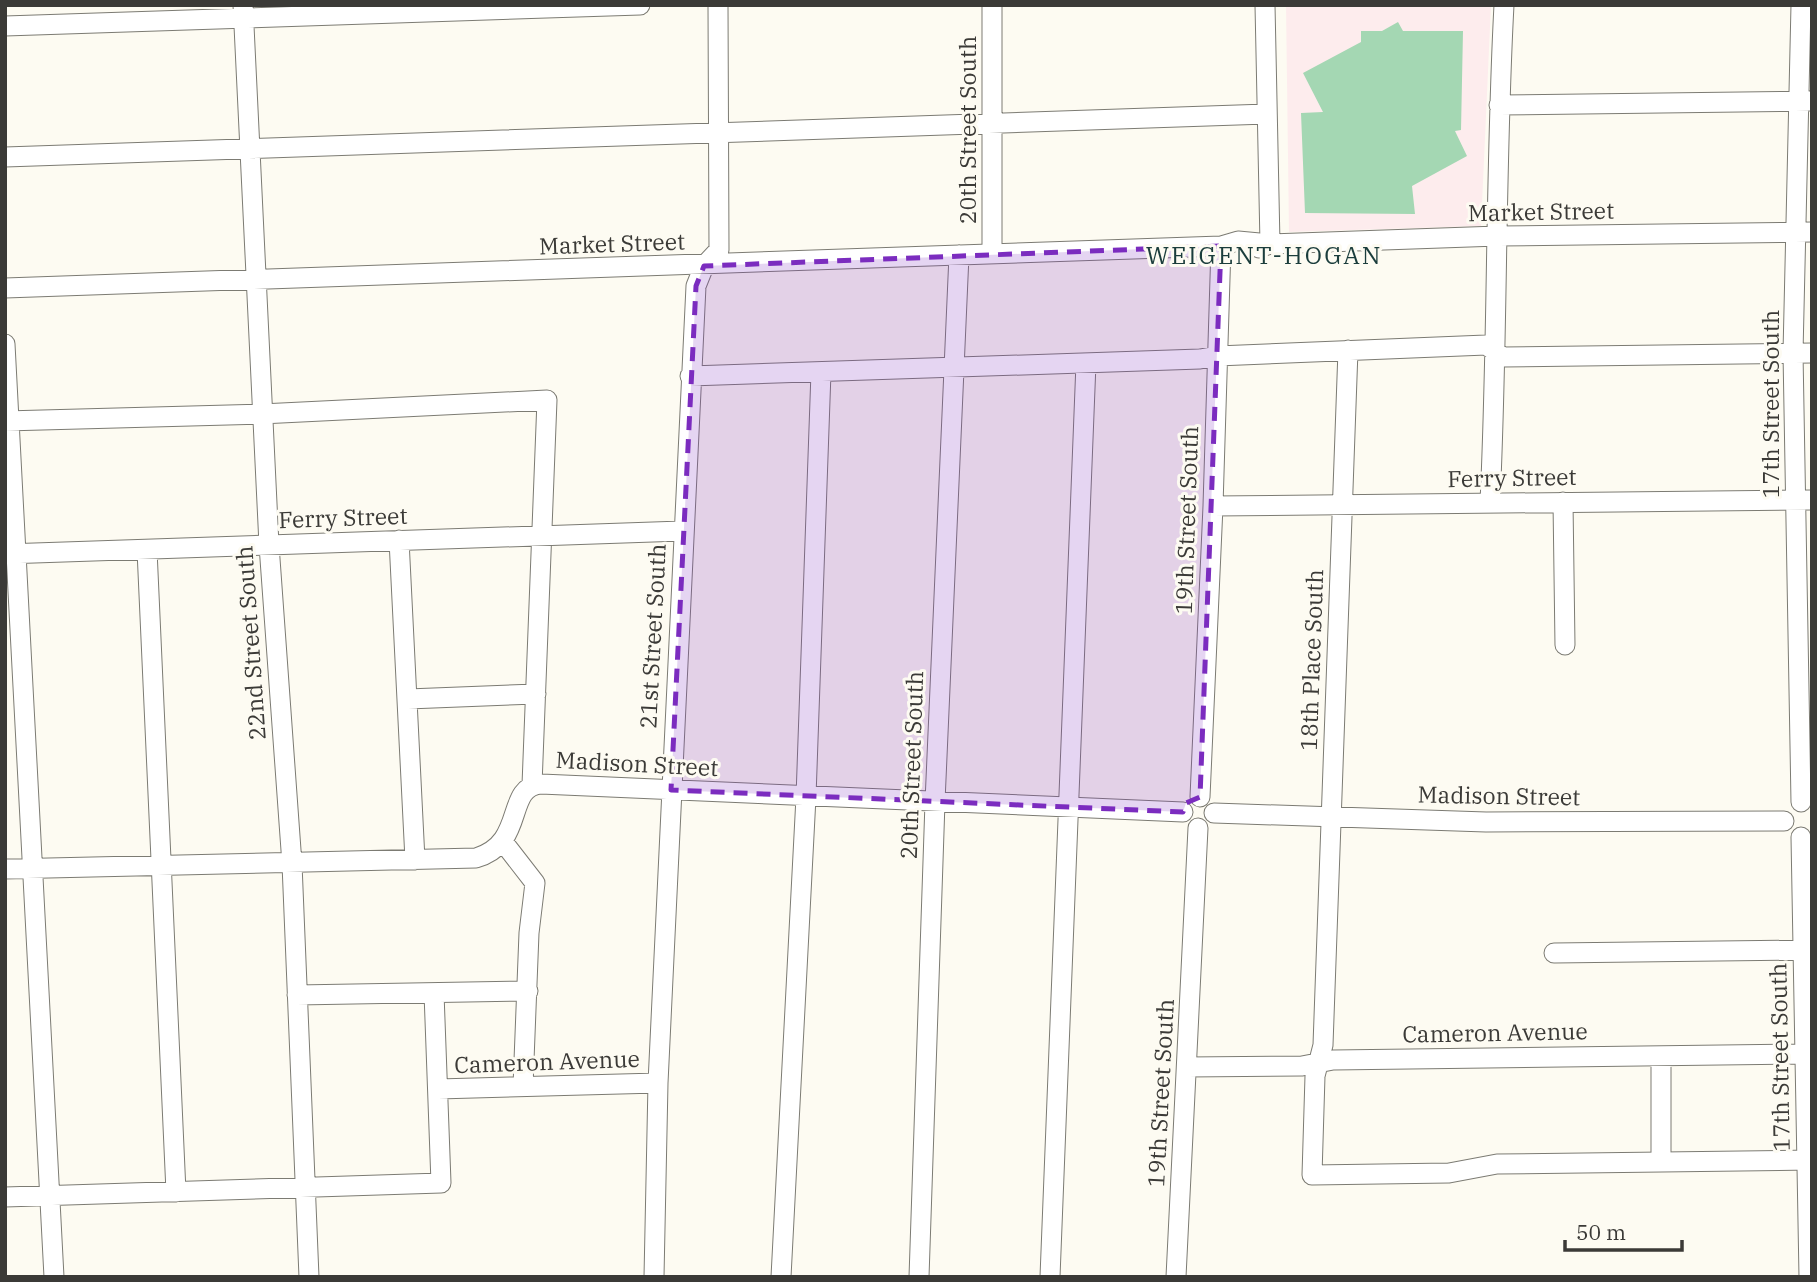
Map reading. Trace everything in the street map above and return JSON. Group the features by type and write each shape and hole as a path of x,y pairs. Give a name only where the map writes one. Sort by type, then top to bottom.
{"street":[{"path":"5,26 243,12 640,5"},
{"name":"21st Street South","path":"654,1277 658,1083 690,376 696,286 704,266 719,250 718,5"},
{"name":"20th Street South","path":"992,5 992,254"},
{"path":"1265,5 1270,244"},
{"path":"1490,502 1499,104 1504,5"},
{"name":"17th Street South","path":"1801,5 1806,101 1802,353 1807,803"},
{"name":"22nd Street South","path":"243,12 261,414 292,864 309,1277"},
{"path":"1499,104 1806,101"},
{"path":"5,158 1267,114"},
{"name":"Market Street","path":"5,288 704,266 1221,246 1235,251 1252,250 1270,244 1498,236 1804,232"},
{"name":"19th Street South","path":"1199,797 1213,506 1221,246"},
{"name":"20th Street South","path":"919,1277 935,802 959,255"},
{"path":"5,344 11,554 34,869 54,1277"},
{"path":"690,376 1086,363 1486,345 1503,357 1802,353"},
{"name":"18th Place South","path":"1348,350 1323,1045 1317,1064 1312,1175 1449,1173 1497,1164 1661,1162"},
{"path":"1050,1277 1086,363"},
{"path":"780,1277 806,797 821,372"},
{"path":"7,421 261,414 547,400 532,785"},
{"name":"Ferry Street","path":"1213,506 1804,500"},
{"path":"1563,502 1565,645"},
{"name":"Ferry Street","path":"11,554 682,531"},
{"path":"399,540 415,860"},
{"path":"147,550 159,866 176,1192"},
{"path":"408,699 536,694"},
{"name":"Madison Street","path":"504,843 522,794 532,785 1183,812"},
{"path":"1199,797 1212,804 1214,813 1207,825 1198,828 1186,821 1183,812 1186,803 1199,797"},
{"path":"1807,803 1790,806 1784,821 1787,831 1807,835"},
{"name":"Madison Street","path":"1214,813 1486,822 1784,821"},
{"name":"19th Street South","path":"1176,1277 1198,828"},
{"name":"17th Street South","path":"1807,835 1804,1054 1809,1160 1809,1277"},
{"path":"5,869 476,858 492,853 504,843 535,883 529,933 523,1086"},
{"path":"1554,953 1807,950"},
{"path":"297,995 527,991"},
{"path":"5,1198 441,1184 434,993"},
{"name":"Cameron Avenue","path":"1187,1067 1317,1064 1333,1060 1804,1054"},
{"path":"1661,1056 1661,1162 1809,1160"},
{"name":"Cameron Avenue","path":"438,1089 658,1083"}],"highlighted area":[{"path":"1221,246 1200,797 1186,803 1183,812 671,790 696,286 704,266"}],"shaded area":[{"path":"1286,5 1491,5 1481,226 1289,232"}],"green space":[{"path":"1398,22 1403,31 1463,31 1461,130 1455,131 1467,156 1412,186 1415,214 1305,213 1301,113 1323,112 1303,73 1361,42 1361,31 1382,31"}],"district":[{"name":"WEIGENT-HOGAN","path":"1264,256"}]}
